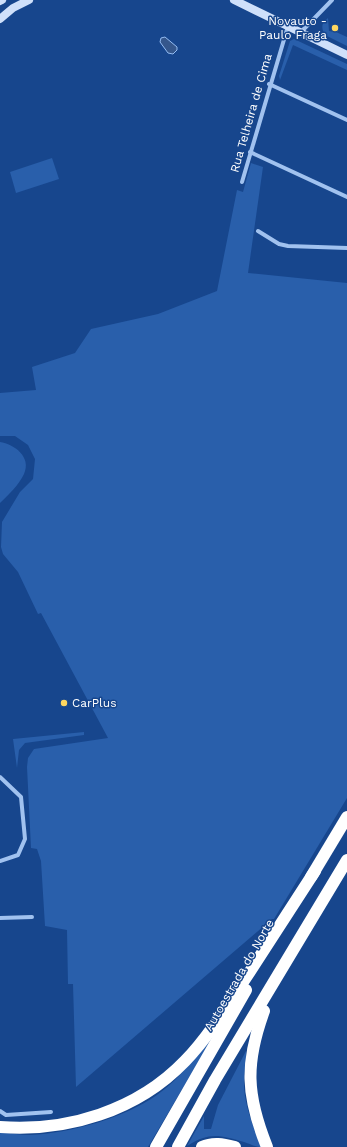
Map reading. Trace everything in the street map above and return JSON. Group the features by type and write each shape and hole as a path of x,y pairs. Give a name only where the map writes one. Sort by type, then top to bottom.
{"highway":[{"name":"Autoestrada do Norte","path":"156,1147 314,871 347,817"},
{"path":"178,1147 216,1080 347,860"},
{"path":"0,1127 48,1126 98,1116 128,1103 170,1075 185,1061 213,1027 314,871"},
{"path":"266,1147 252,1105 250,1081 251,1055 255,1036 275,983"},
{"path":"202,1147 208,1144 220,1144 235,1147"}],"main road":[{"path":"0,19 13,8 29,0"},
{"path":"234,0 347,55"}],"street":[{"path":"301,32 329,1"},
{"name":"Rua Telheira de Cima","path":"242,182 269,84 288,26"},
{"path":"269,84 347,120"},
{"path":"250,152 347,197"},
{"path":"258,231 274,241 284,245 347,248"},
{"path":"0,777 21,797 25,839 18,855 0,861"},
{"path":"0,918 32,917"},
{"path":"0,1111 6,1115 51,1112"}],"shaded area":[{"path":"328,18 329,31 336,32 347,37 347,46 325,35 322,26"},
{"path":"165,37 177,47 177,50 173,54 168,53 160,42 161,38"},
{"path":"294,39 347,64 347,70 293,45 280,80 279,76 290,41"},
{"path":"52,158 59,179 16,193 10,172"},
{"path":"251,163 263,167 248,273 347,283 347,798 274,919 272,919 76,1087 73,984 68,984 67,930 45,926 41,861 37,849 31,848 27,767 28,758 34,749 108,738 41,613 38,614 18,572 3,554 1,547 2,522 20,492 33,479 35,459 28,445 15,436 0,436 0,393 36,390 32,367 75,353 91,329 158,314 217,291 237,190 243,192"},
{"path":"0,442 11,445 20,452 26,462 26,468 19,482 0,503"},
{"path":"84,732 84,735 25,743 19,750 17,768 13,739"},
{"path":"217,1030 148,1147 0,1147 0,1133 30,1135 46,1134 80,1128 129,1111 144,1103 157,1095 174,1081"},
{"path":"246,1051 244,1080 245,1097 252,1123 262,1147 221,1136 202,1138 187,1146 204,1116 204,1129 211,1129 218,1105"}],"place":[{"name":"Novauto - Paulo Fraga","path":"335,28"},
{"name":"CarPlus","path":"64,703"}]}
